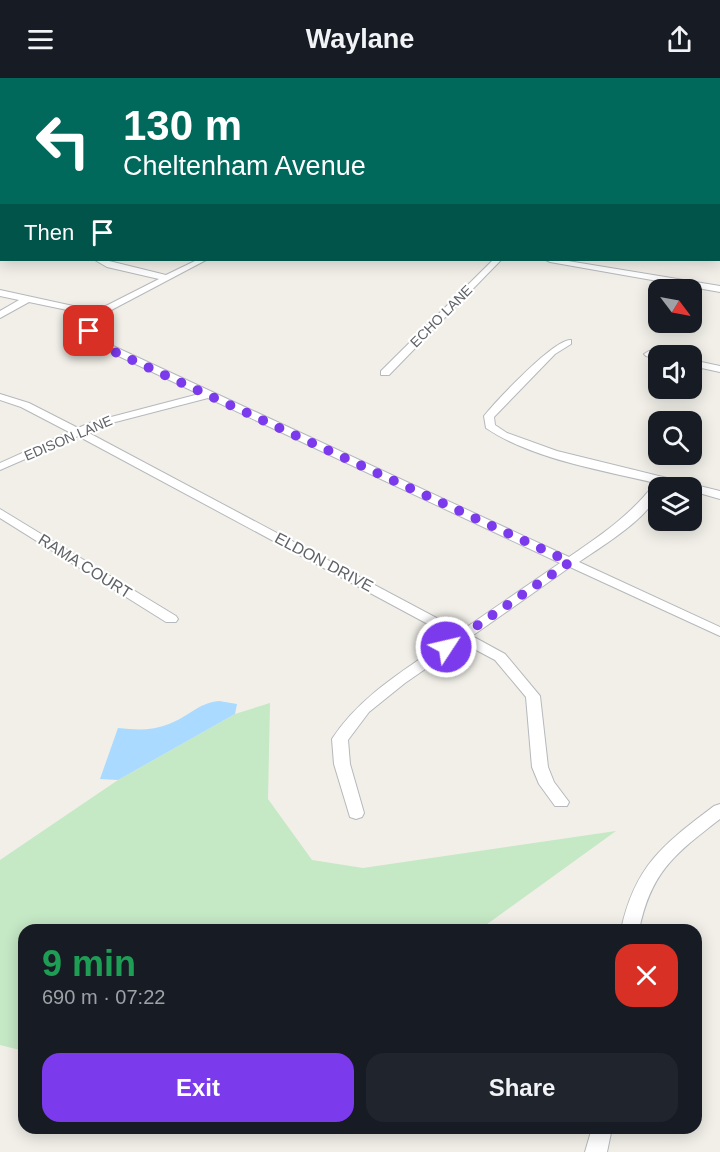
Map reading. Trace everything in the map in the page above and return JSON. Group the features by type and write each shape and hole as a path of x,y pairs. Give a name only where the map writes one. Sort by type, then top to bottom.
{"street":[{"path":"101,261 165,278"},
{"path":"200,261 97,314 89,325 94,341 720,632"},
{"name":"ECHO LANE","path":"385,373 496,261"},
{"path":"556,261 720,289"},
{"path":"0,294 97,314"},
{"path":"0,315 27,299"},
{"path":"568,342 552,352 489,416 488,424 502,435 532,446 651,477"},
{"path":"702,365 720,369"},
{"name":"EDISON LANE","path":"0,467 111,419 206,395"},
{"name":"ELDON DRIVE","path":"0,397 25,405 78,432 500,657 533,696 540,767 547,784 561,802"},
{"path":"702,491 720,495"},
{"path":"356,813 342,764 340,739 364,709 461,636 636,515 648,499"},
{"name":"RAMA COURT","path":"0,513 171,619"},
{"path":"631,924 636,900 654,865 669,849 720,810"},
{"path":"596,1152 600,1134"}],"green space":[{"path":"270,703 268,799 312,860 363,868 616,831 487,924 18,924 18,1050 0,1045 0,860 118,780 235,714"}],"water":[{"path":"219,701 237,704 235,714 118,780 100,779 118,728 156,728 176,721 205,704"}],"route":[{"path":"89,331 94,341 104,347 570,562 446,647"}]}
